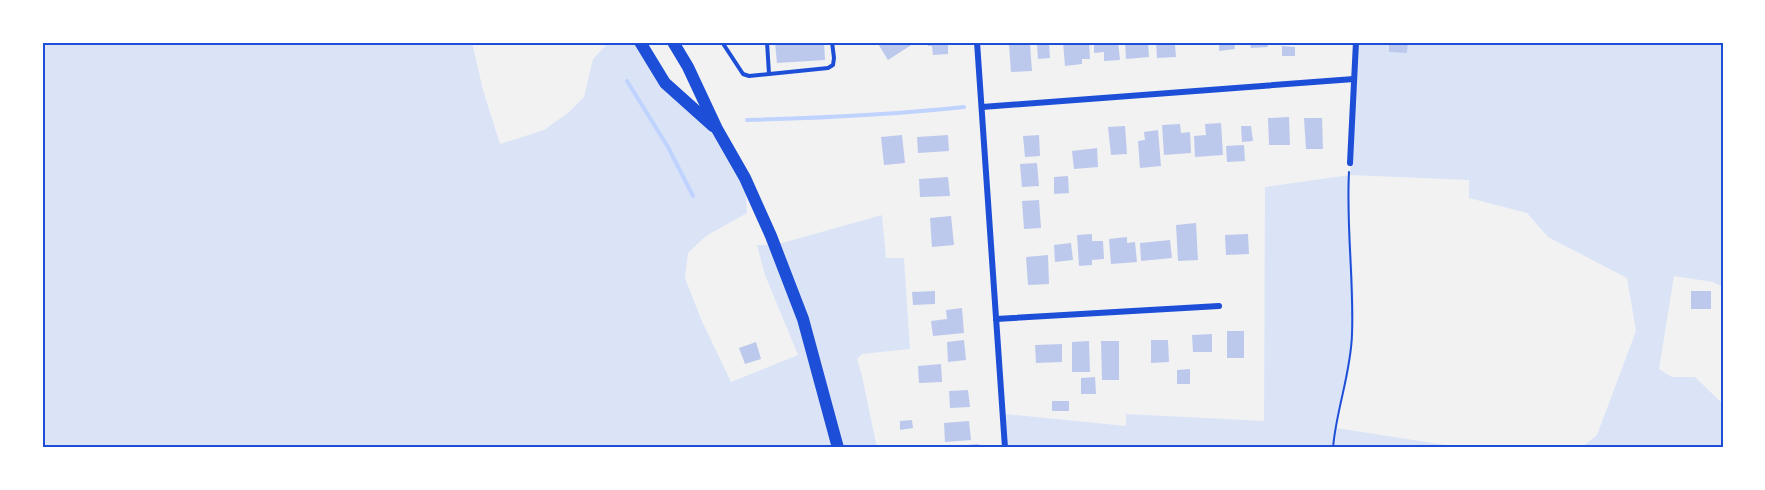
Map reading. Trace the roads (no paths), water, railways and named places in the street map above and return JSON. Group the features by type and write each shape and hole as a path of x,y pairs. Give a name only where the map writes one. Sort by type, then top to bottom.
{"main road":[{"path":"640,42 665,83 717,129"},
{"path":"673,42 688,67 717,129 745,178 771,236 790,283 814,355 838,448"}],"street":[{"path":"977,42 1005,448"},
{"path":"1350,163 1356,42"},
{"path":"982,107 1354,79"},
{"path":"996,319 1219,306"}],"lane":[{"path":"722,42 742,74 749,76 828,68 833,65 832,42"},
{"path":"767,42 769,74"}],"waterway":[{"path":"627,81 668,147 693,196"},
{"path":"747,120 855,116 964,107"}]}
